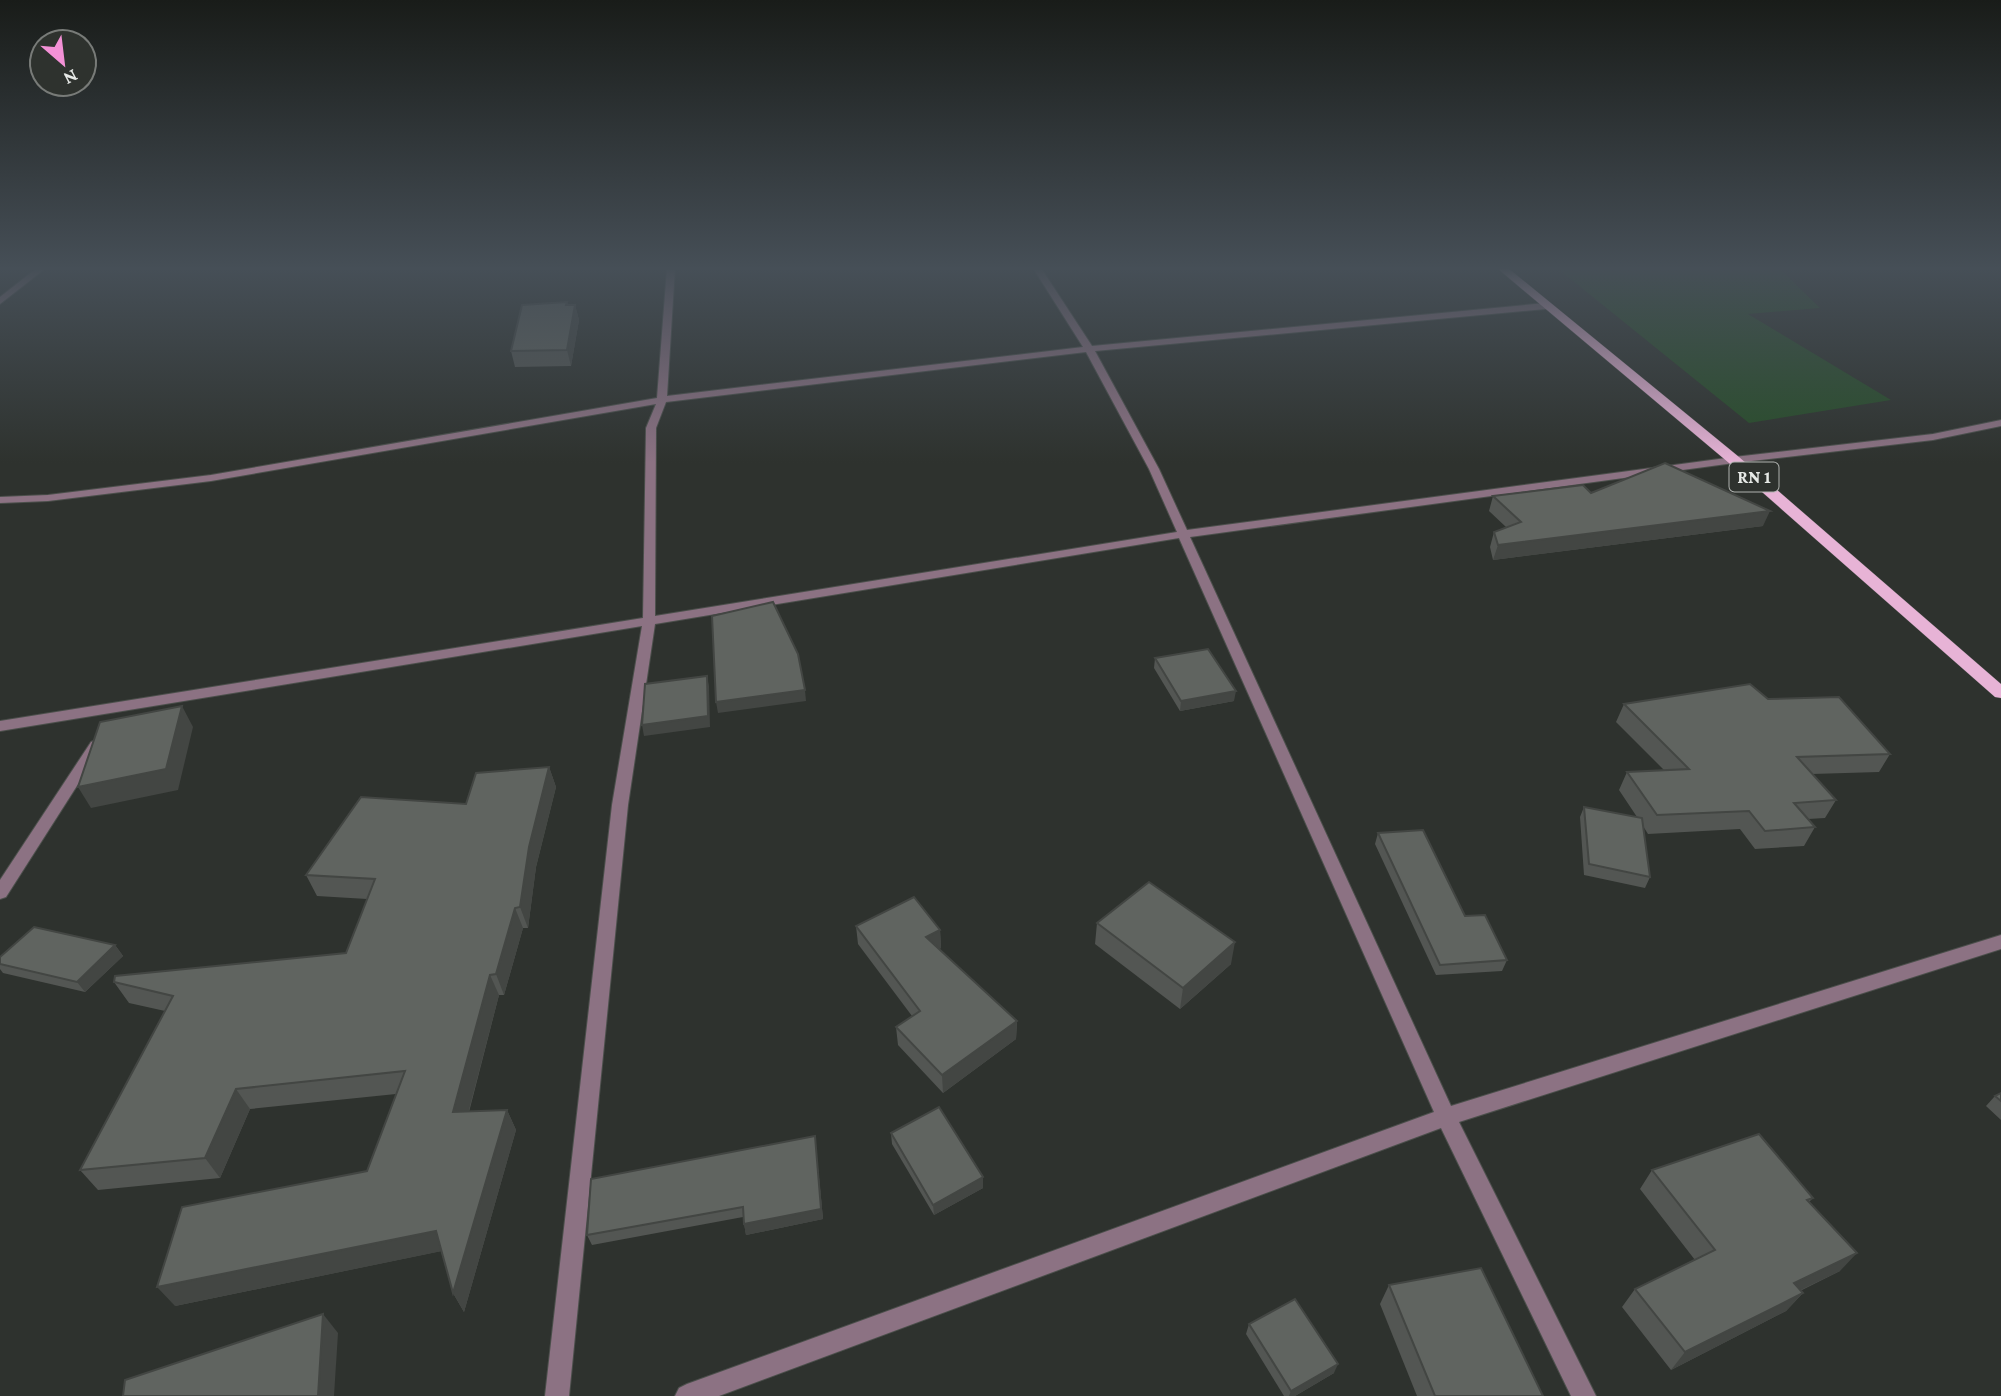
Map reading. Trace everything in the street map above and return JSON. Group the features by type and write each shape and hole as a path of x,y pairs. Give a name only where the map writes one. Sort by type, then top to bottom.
{"main road":[{"name":"RN 1","path":"1579,333 1734,460 2001,692"}],"street":[{"path":"557,1396 620,805 649,620 651,428 662,400 666,333"},
{"path":"1079,333 1185,534 1446,1117 1584,1396"},
{"path":"0,500 48,498 211,478 662,400 1089,349 1257,333"},
{"path":"0,726 1185,534 1734,460 1933,438 2001,423"},
{"path":"0,893 121,706"},
{"path":"687,1396 1446,1117 2001,942"}],"green space":[{"path":"1638,333 1780,333 1891,400 1749,423"}],"building":[{"path":"515,333 570,333 567,350 511,351"},
{"path":"1665,463 1770,511 1498,545 1494,532 1521,522 1493,496 1583,485 1591,493"},
{"path":"773,602 798,654 805,690 716,702 712,616"},
{"path":"1208,649 1236,691 1181,701 1155,658"},
{"path":"707,676 708,716 642,725 645,684"},
{"path":"1750,684 1768,699 1839,697 1890,754 1797,757 1836,800 1794,803 1815,827 1765,831 1749,811 1657,815 1627,772 1689,769 1624,704"},
{"path":"182,706 166,769 78,787 100,722"},
{"path":"549,767 529,847 520,907 515,908 496,974 490,975 453,1112 507,1110 453,1293 436,1231 157,1287 182,1207 367,1171 405,1071 236,1089 205,1158 80,1170 173,996 114,982 115,976 346,953 375,879 306,875 361,797 466,804 476,773"},
{"path":"1584,807 1642,818 1650,877 1589,864"},
{"path":"1423,830 1465,916 1485,915 1507,960 1440,965 1378,833"},
{"path":"1149,882 1235,942 1183,988 1097,923"},
{"path":"914,897 940,930 926,937 1017,1021 942,1075 896,1027 920,1011 856,926"},
{"path":"34,927 115,945 77,982 0,964 0,957"},
{"path":"939,1107 983,1177 933,1205 891,1133"},
{"path":"1759,1134 1813,1198 1807,1200 1857,1253 1794,1283 1803,1293 1685,1352 1635,1289 1715,1250 1652,1170"},
{"path":"815,1136 821,1209 744,1224 743,1207 587,1235 591,1179"},
{"path":"1481,1268 1543,1396 1435,1396 1389,1285"},
{"path":"1295,1299 1338,1364 1291,1391 1249,1324"},
{"path":"323,1314 318,1396 123,1396 125,1380"}]}
